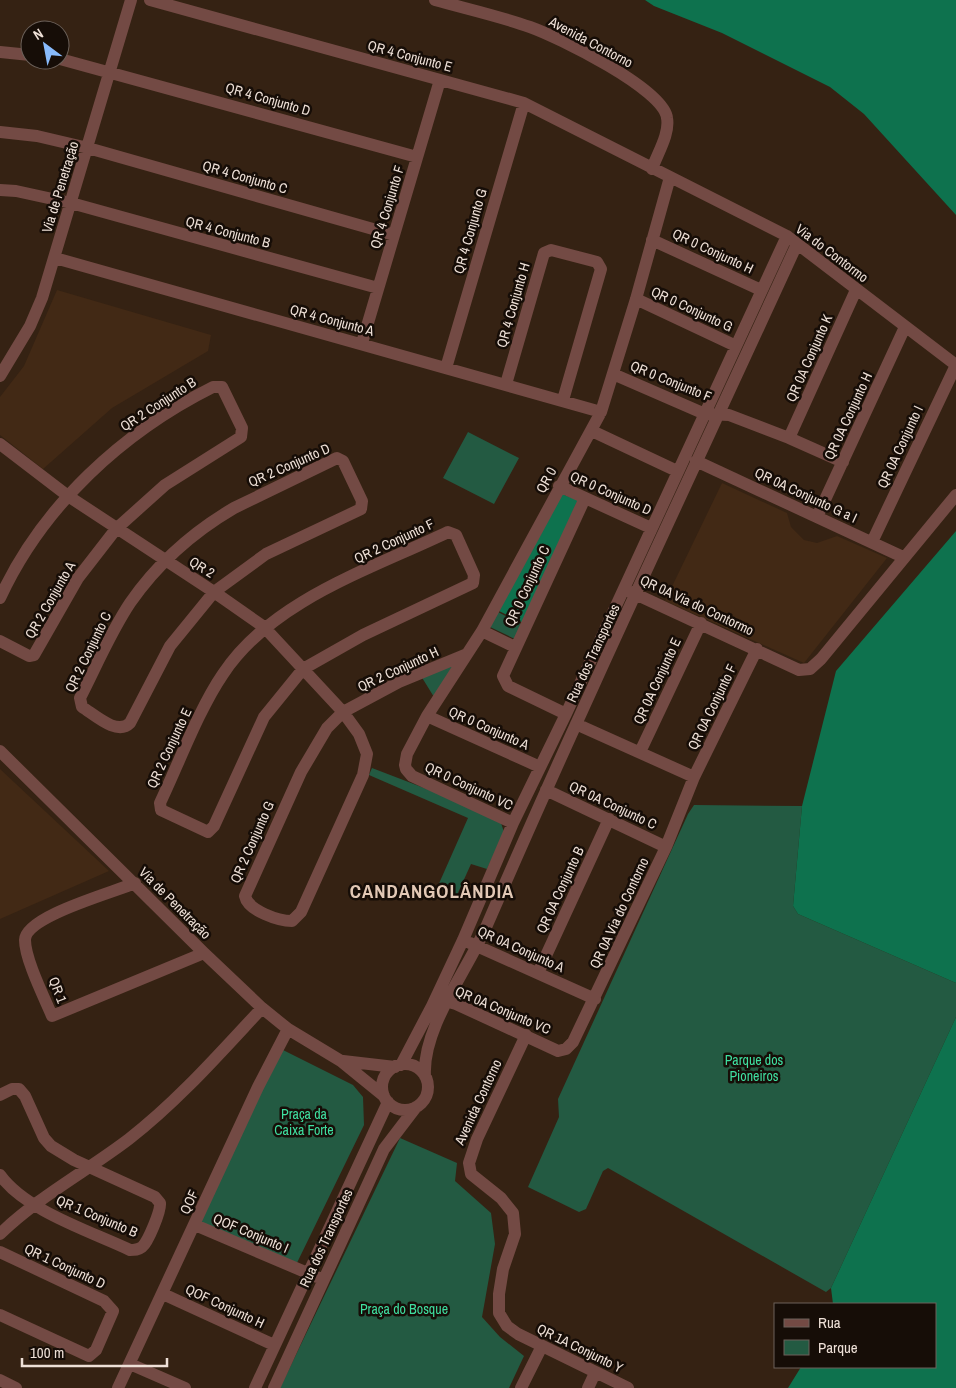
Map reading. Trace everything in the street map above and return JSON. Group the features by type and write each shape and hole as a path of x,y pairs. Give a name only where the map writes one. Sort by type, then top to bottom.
{"street":[{"name":"Via de Penetração","path":"0,376 30,326 42,298 131,0"},
{"name":"QR 4 Conjunto E","path":"150,0 524,103 652,169"},
{"name":"Avenida Contorno","path":"435,0 533,28 598,60 643,88 660,104 668,118 665,134 652,169"},
{"path":"0,52 20,54"},
{"name":"QR 4 Conjunto D","path":"70,62 417,157"},
{"name":"QR 4 Conjunto F","path":"362,343 440,80"},
{"name":"QR 4 Conjunto G","path":"446,368 524,103"},
{"name":"QR 4 Conjunto C","path":"0,132 36,136 88,148 394,235"},
{"name":"Via do Contormo","path":"652,169 792,240 956,365"},
{"name":"QR 0","path":"412,776 405,764 427,716 482,631 559,486 592,431 601,412 636,299 670,177"},
{"name":"QR 4 Conjunto B","path":"0,190 16,191 70,203 378,288"},
{"name":"QR 0 Conjunto H","path":"652,240 761,290"},
{"name":"Rua dos Transportes","path":"425,1076 424,1065 442,1000 463,940 513,823 566,714 761,290 792,240"},
{"name":"Rua dos Transportes","path":"398,1066 478,947 539,805 719,414 792,240"},
{"name":"QR 4 Conjunto H","path":"506,384 544,253 551,250 597,262 601,269 563,400"},
{"name":"QR 4 Conjunto A","path":"55,258 362,343 601,412"},
{"name":"QR 0A Conjunto K","path":"789,438 856,290"},
{"name":"QR 0 Conjunto G","path":"636,299 736,346"},
{"name":"QR 0A Conjunto H","path":"817,517 905,326"},
{"name":"QR 0A Conjunto I","path":"872,542 956,365"},
{"name":"QR 0 Conjunto F","path":"613,374 705,414 729,415 789,438 843,462"},
{"name":"QR 2 Conjunto B","path":"68,496 113,452 157,419 213,387 222,387 242,428 241,436 165,485 116,529"},
{"path":"592,431 677,471"},
{"name":"QR 2","path":"0,444 68,496 264,627 343,712 364,742"},
{"name":"QR 2 Conjunto D","path":"164,561 219,517 250,498 333,459 342,460 362,501 360,509 266,554 214,592"},
{"name":"QR 0A Conjunto G a I","path":"696,461 903,557"},
{"name":"QR 0 Conjunto D","path":"559,486 652,528"},
{"path":"757,649 799,670 805,670 814,666 956,494"},
{"path":"0,598 15,568 42,528 68,496"},
{"name":"QR 0 Conjunto C","path":"566,714 508,686 503,676 585,498"},
{"name":"QR 2 Conjunto A","path":"0,641 29,656 34,655 78,578 116,529"},
{"name":"QR 2 Conjunto F","path":"264,627 310,598 340,583 448,532 454,533 474,575 473,583 363,635 303,669"},
{"name":"QR 2 Conjunto C","path":"164,561 122,617 80,698 82,707 118,728 126,727 130,723 170,646 214,592"},
{"name":"QR 0A Via do Contormo","path":"624,588 757,649"},
{"name":"QR 0A Conjunto E","path":"640,752 701,623"},
{"name":"QR 2 Conjunto E","path":"264,627 238,653 212,693 160,803 161,810 205,832 211,830 264,717 303,669"},
{"path":"482,631 515,647"},
{"name":"QR 0A Conjunto F","path":"694,778 757,649"},
{"name":"QR 2 Conjunto H","path":"343,712 399,682 467,654"},
{"name":"QR 2 Conjunto G","path":"343,712 320,736 301,772 246,892 245,899 252,907 286,921 292,921 298,916 363,775 367,761 364,742"},
{"name":"QR 0 Conjunto A","path":"427,716 540,767"},
{"path":"576,724 694,778"},
{"name":"Via de Penetração","path":"0,751 262,1008 288,1029 341,1061 386,1099"},
{"name":"QR 0 Conjunto VC","path":"412,776 513,823"},
{"name":"QR 0A Via do Contorno","path":"558,1051 566,1049 573,1042 595,999 666,847 694,778"},
{"name":"QR 0A Conjunto C","path":"546,790 666,847"},
{"path":"525,799 539,805"},
{"name":"QR 0A Conjunto B","path":"538,973 609,819"},
{"name":"QR 1","path":"135,883 61,911 34,924 28,931 25,938 26,950 52,1016 204,953"},
{"name":"QR 0A Conjunto A","path":"463,940 595,999"},
{"name":"QR 0A Conjunto VC","path":"442,1000 526,1035 558,1051"},
{"path":"0,1234 34,1206 157,1115 262,1008"},
{"name":"QOF","path":"118,1388 258,1087 288,1029"},
{"name":"Avenida Contorno","path":"518,1334 507,1326 499,1313 499,1294 503,1269 515,1234 513,1213 500,1198 471,1174 469,1163 477,1139 526,1035"},
{"name":"Via de Penetração","path":"341,1061 398,1066"},
{"path":"398,1066 415,1067 425,1076 428,1085 427,1094 416,1107 401,1109 386,1099 383,1079 398,1066"},
{"path":"0,1095 12,1089 22,1091 38,1127 51,1146 90,1166"},
{"name":"Rua dos Transportes","path":"254,1388 309,1274 386,1099"},
{"name":"Rua dos Transportes","path":"274,1388 384,1149 416,1107"},
{"name":"QR 1 Conjunto B","path":"34,1206 130,1250 141,1247 160,1210 158,1200 90,1166"},
{"path":"0,1175 16,1193 34,1206"},
{"name":"QOF Conjunto I","path":"195,1225 324,1279"},
{"name":"QR 1 Conjunto D","path":"0,1252 104,1301 113,1311 96,1350 89,1356 0,1314"},
{"name":"QOF Conjunto H","path":"163,1294 274,1346"},
{"name":"QR 1A Conjunto Y","path":"518,1334 628,1388"},
{"path":"521,1388 542,1346"},
{"path":"130,1364 185,1388"},
{"path":"588,1388 595,1373"},
{"path":"0,1380 16,1388"}],"shaded area":[{"path":"57,290 211,335 208,351 112,408 43,469 0,435 0,397 24,366"},
{"path":"722,483 787,513 791,527 804,540 817,543 837,536 887,558 804,663 665,601"},
{"path":"0,769 109,871 0,919"}],"green space":[{"path":"645,0 956,0 956,215 864,114 830,87 722,33 654,6"},
{"path":"468,432 519,458 494,504 443,478"},
{"path":"559,493 578,500 523,623 499,611"},
{"path":"956,531 956,983 798,914 793,906 802,806 836,671"},
{"path":"498,612 523,625 515,639 490,627"},
{"path":"460,659 434,697 421,676"},
{"path":"372,768 471,806 500,820 504,832 487,869 471,864 457,895 437,888 468,818 369,775"},
{"name":"Parque dos Pioneiros","path":"694,805 802,806 793,906 798,914 956,983 956,1017 831,1288 826,1292 608,1168 603,1171 586,1209 579,1212 528,1187 559,1117 558,1099 688,814"},
{"path":"956,1017 956,1388 788,1388 800,1368 936,1368 936,1303 833,1303 831,1288"},
{"name":"Praça da Caixa Forte","path":"277,1047 353,1085 363,1097 364,1125 294,1269 197,1228"},
{"name":"Praça do Bosque","path":"400,1138 457,1163 455,1181 491,1213 495,1244 482,1317 500,1337 524,1356 509,1388 280,1388"}],"district":[{"name":"CANDANGOLÂNDIA","path":"432,891"}]}
